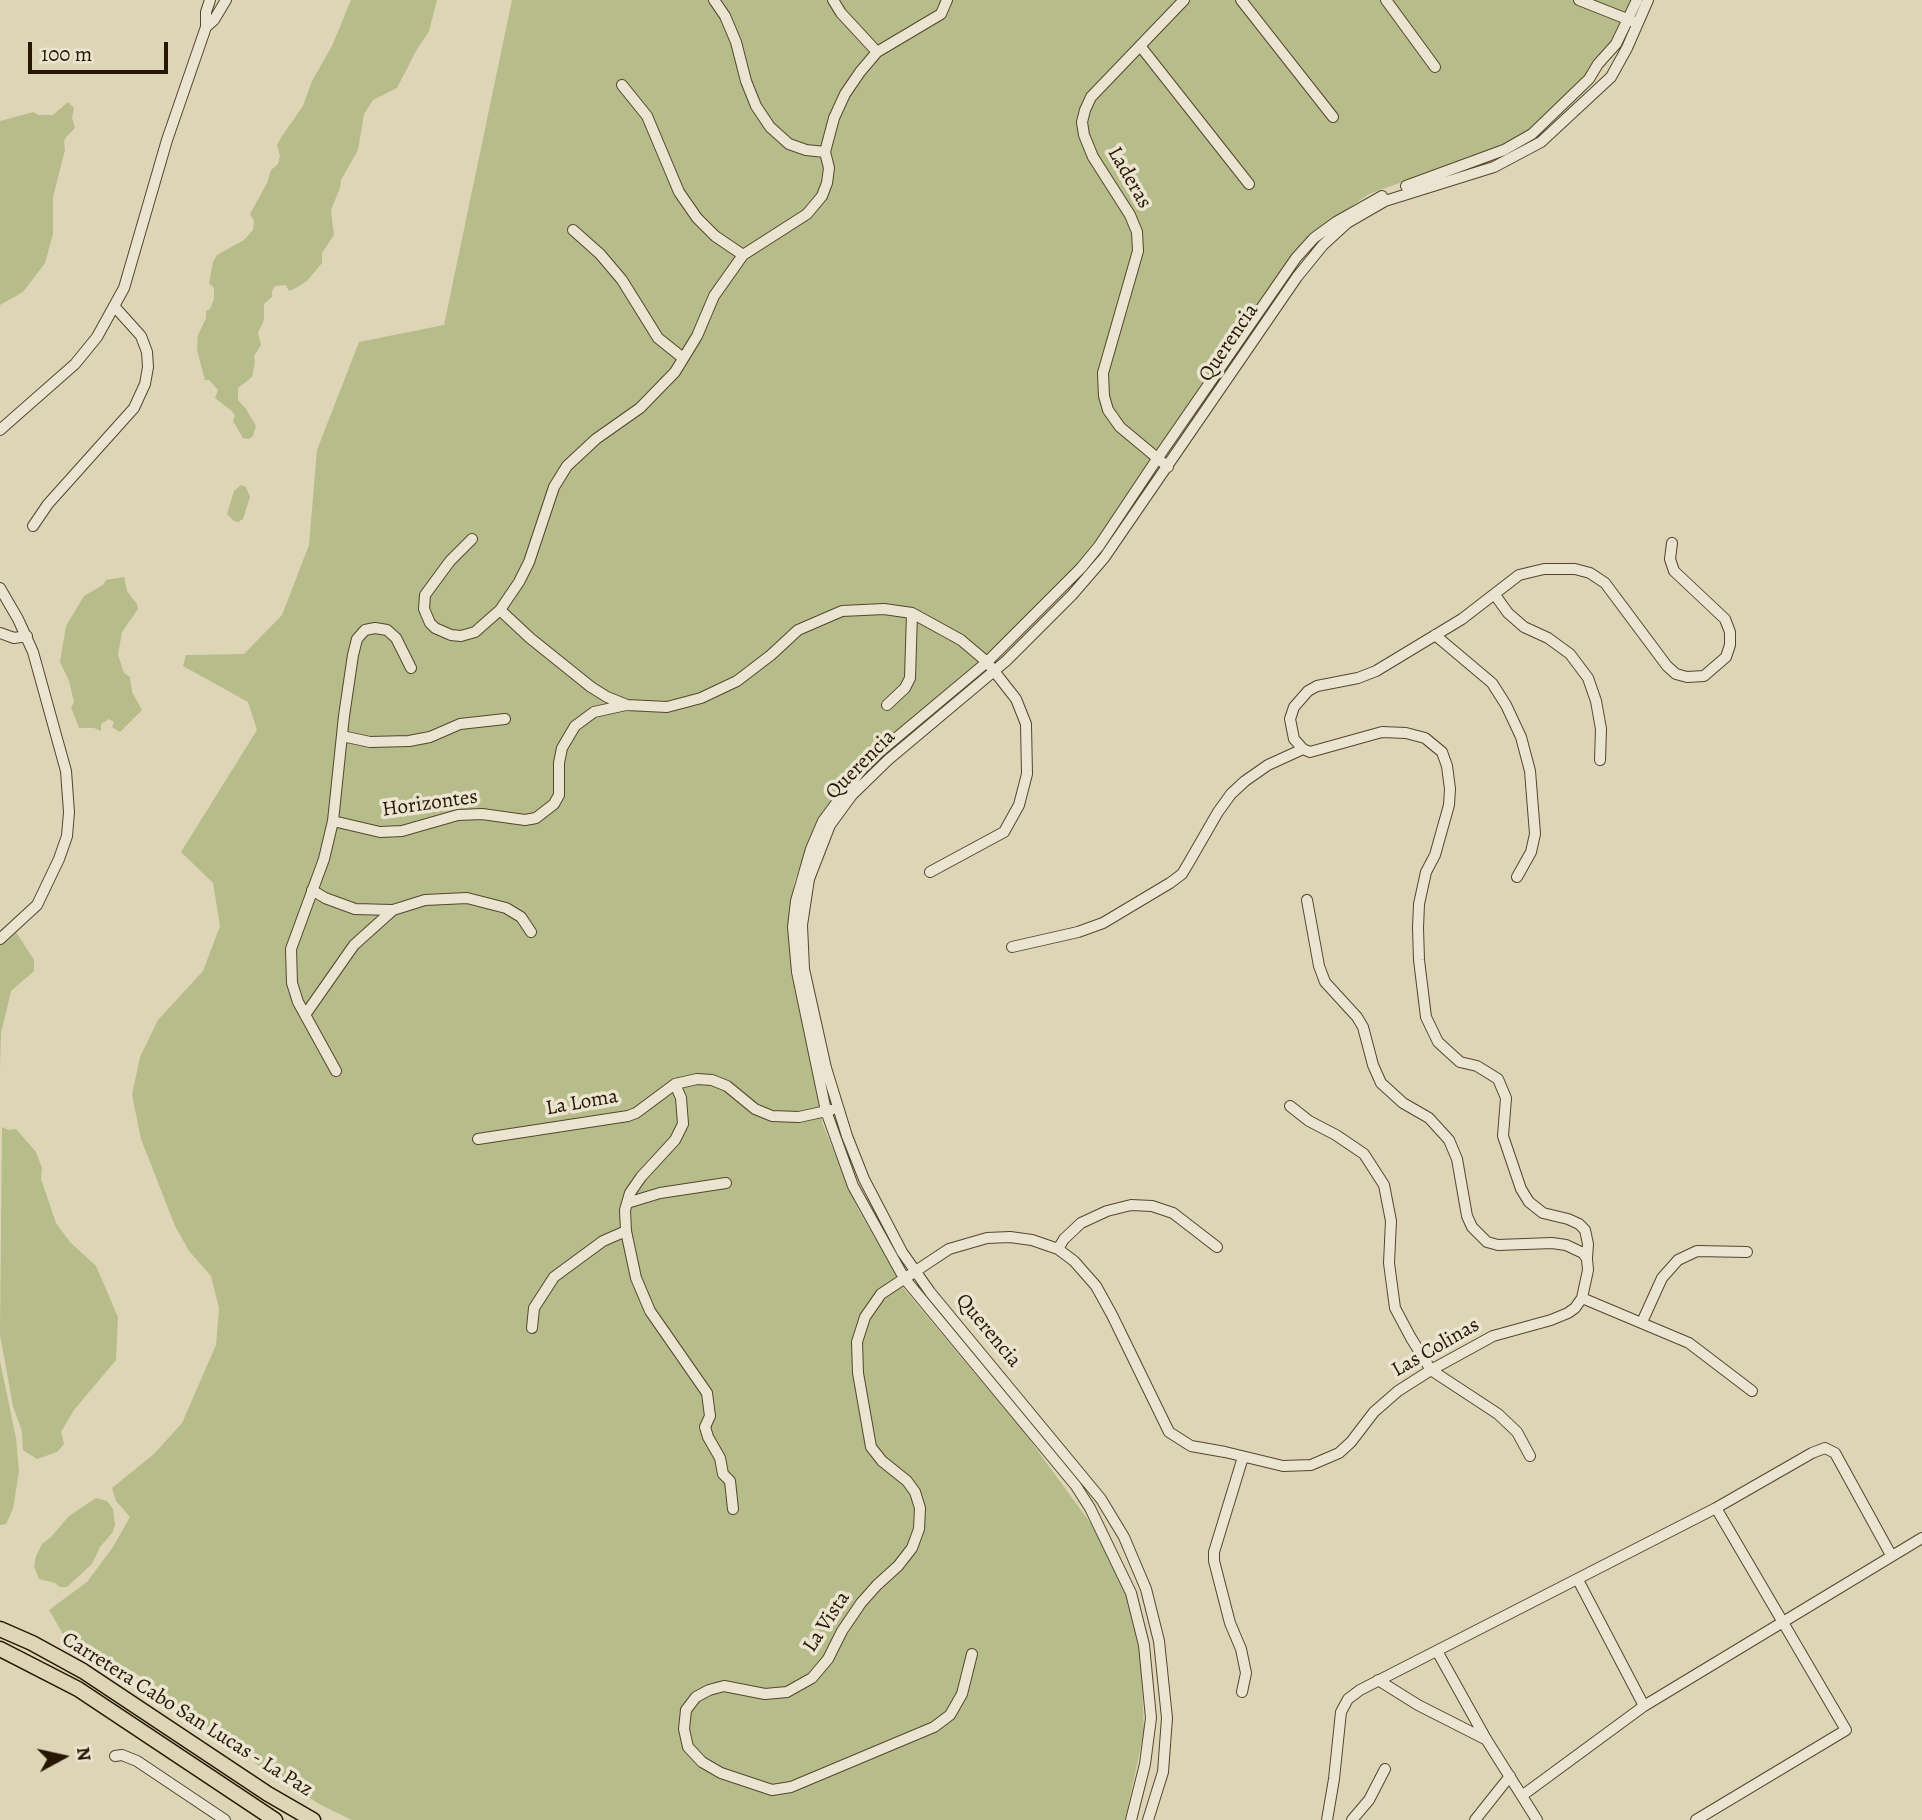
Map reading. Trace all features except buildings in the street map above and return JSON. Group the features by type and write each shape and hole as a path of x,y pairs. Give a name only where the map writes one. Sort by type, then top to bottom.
{"highway":[{"path":"0,1619 29,1634 59,1657"},
{"name":"Carretera Cabo San Lucas - La Paz","path":"0,1629 59,1657 116,1691 268,1794 313,1820"},
{"name":"Carretera Cabo San Lucas - La Paz","path":"0,1649 99,1703 275,1820"}],"street":[{"path":"0,436 3,428 75,364 97,337 124,288 167,140 206,27 206,12 210,0"},
{"path":"206,27 214,20 226,0"},
{"path":"714,0 736,42 756,106 770,127 789,144 806,150 825,152"},
{"path":"833,0 841,13 877,52"},
{"path":"472,539 432,584 424,601 426,617 435,628 451,635 461,636 475,632 500,610 524,572 554,487 567,466 596,439 648,400 675,372 697,336 714,296 743,255 807,214 822,196 829,168 825,152 834,118 845,94 877,52 941,14 947,0"},
{"name":"Laderas","path":"1168,467 1120,427 1108,410 1104,396 1103,373 1138,251 1137,232 1130,215 1093,157 1082,122 1091,97 1184,0"},
{"path":"1241,0 1333,117"},
{"path":"1386,0 1435,67"},
{"path":"1579,0 1639,23"},
{"name":"Querencia","path":"1148,1820 1163,1772 1167,1718 1163,1668 1153,1613 1138,1566 1101,1499 904,1278 866,1211 826,1111 797,972 793,927 800,879 823,821 860,770 987,662 1043,609 1100,546 1296,258 1314,238 1372,204 1504,150 1532,134 1589,79 1616,44 1637,0"},
{"name":"Querencia","path":"1130,1820 1144,1763 1151,1718 1148,1669 1139,1618 1122,1572 1090,1508 1029,1420 915,1271 864,1179 826,1068 804,969 804,907 809,879 818,852 837,814 867,780 995,670 1072,594 1104,558 1297,277 1324,246 1347,223 1372,204 1494,167 1541,142 1611,77 1648,0"},
{"path":"1141,47 1249,184"},
{"path":"622,85 647,116 679,192 697,218 715,236 743,255"},
{"path":"573,230 600,254 622,280 658,338 683,358"},
{"path":"33,526 48,504 134,408 145,384 147,352 141,336 114,306"},
{"path":"1672,543 1670,559 1674,571 1725,619 1730,632 1726,657 1704,676 1687,677 1676,674 1667,666 1605,583 1590,573 1559,568 1530,571 1519,575 1462,619 1376,671 1358,678 1317,686 1308,691 1294,707 1290,719 1294,739 1310,752 1382,732 1425,737 1442,752 1447,766 1449,805 1435,855 1426,872 1418,916 1419,960 1426,1017 1438,1042 1460,1062 1477,1066 1498,1079 1506,1098 1503,1136 1521,1189 1529,1202 1543,1213 1568,1219 1585,1230 1588,1270 1581,1298 1689,1343 1752,1391"},
{"path":"0,589 27,636 66,771 69,812 59,859 37,905 0,939"},
{"path":"1495,594 1508,613 1524,626 1570,653 1588,678 1601,729 1600,760"},
{"path":"500,610 591,687 627,705 667,707 701,698 737,681 798,630 842,611 884,609 912,613 961,640 995,670 1016,699 1026,724 1027,775 1019,805 1004,832 930,872"},
{"path":"887,705 905,688 910,678 912,613"},
{"path":"335,1071 305,1015 292,983 291,949 324,859 333,821 342,736 357,639 365,630 387,630 396,638 411,668"},
{"path":"0,633 14,638 27,636"},
{"path":"1435,635 1492,683 1521,737 1530,771 1535,834 1531,852 1517,877"},
{"name":"Horizontes","path":"333,821 380,832 402,831 458,815 482,814 525,820 536,818 554,804 559,795 562,748 575,726 594,712 627,705"},
{"path":"342,736 370,741 409,741 430,737 460,724 505,719"},
{"path":"1012,947 1052,939 1103,923 1170,883 1182,874 1231,794 1268,765 1303,749"},
{"path":"312,890 355,909 393,910 425,901 467,898 506,908 521,917 531,932"},
{"path":"1307,900 1325,982 1363,1027 1373,1065 1381,1083 1403,1103 1429,1118 1449,1140 1457,1159 1467,1216 1479,1236 1498,1245 1566,1245 1583,1253 1587,1259"},
{"path":"305,1015 354,946 393,910"},
{"name":"La Loma","path":"478,1139 628,1116 675,1084 697,1079 712,1080 727,1086 755,1109 772,1116 799,1117 838,1108"},
{"path":"675,1084 681,1098 683,1124 674,1140 629,1193 625,1210 626,1231 636,1278 650,1311 707,1393 710,1416 705,1427 720,1458 723,1474 730,1481 733,1509"},
{"path":"1290,1106 1309,1121 1364,1154 1384,1185 1391,1221 1389,1263 1395,1308 1431,1370 1498,1413 1517,1432 1530,1456"},
{"path":"826,1111 836,1117 852,1161 864,1179"},
{"path":"627,1203 660,1193 726,1184"},
{"path":"1058,1249 1064,1239 1081,1223 1107,1211 1131,1205 1152,1206 1173,1213 1217,1247"},
{"path":"866,1211 880,1226 900,1262 915,1271"},
{"path":"532,1328 534,1308 554,1277 603,1241 626,1231"},
{"name":"Las Colinas","path":"904,1278 949,1249 987,1238 1032,1240 1058,1249 1074,1261 1096,1286 1168,1432 1191,1446 1283,1466 1311,1465 1339,1454 1374,1412 1398,1391 1493,1335 1568,1313 1581,1298"},
{"path":"1642,1322 1662,1278 1678,1260 1697,1251 1747,1252"},
{"name":"La Vista","path":"904,1278 881,1294 865,1317 857,1342 858,1373 871,1447 907,1481 915,1492 920,1508 919,1529 912,1548 861,1603 842,1631 828,1659 812,1678 786,1692 765,1694 724,1686 709,1690 696,1698 686,1710 684,1729 688,1747 702,1762 747,1783 772,1790 791,1787 934,1727 950,1715 962,1694 972,1654"},
{"path":"1326,1820 1334,1779 1341,1712 1348,1699 1378,1680 1716,1508 1812,1453 1825,1448 1835,1453 1891,1555"},
{"path":"1242,1692 1246,1672 1241,1649 1230,1623 1214,1552 1243,1457"},
{"path":"1696,1820 1846,1730 1716,1508"},
{"path":"1523,1795 1644,1706 1922,1538"},
{"path":"1578,1580 1644,1706"},
{"path":"1437,1651 1486,1739 1537,1820"},
{"path":"1378,1680 1418,1705 1486,1739"},
{"path":"115,1756 122,1755 137,1761 225,1820"},
{"path":"1352,1820 1369,1800 1385,1769"},
{"path":"1475,1820 1510,1776"}],"green space":[{"path":"351,0 437,0 429,31 397,88 373,100 364,114 358,150 341,180 331,210 334,235 322,253 322,263 307,281 296,288 289,291 286,285 275,286 272,297 264,304 264,320 258,333 261,345 254,356 252,377 238,388 238,400 256,426 253,436 249,439 243,438 233,421 233,412 215,398 218,390 209,380 205,380 197,350 198,335 206,318 206,311 210,309 214,299 214,288 209,283 213,262 217,255 244,240 253,230 254,221 250,214 271,170 278,164 280,156 277,145 303,106 312,81 332,46"},
{"path":"512,0 1633,0 1615,37 1591,68 1569,94 1532,129 1494,149 1369,194 1314,232 1096,546 1007,637 852,769 818,820 794,882 789,928 792,977 823,1125 858,1209 904,1289 1024,1432 1091,1524 1126,1591 1141,1659 1144,1732 1125,1820 352,1820 321,1805 267,1772 137,1674 103,1656 73,1651 49,1610 87,1582 113,1547 130,1517 116,1501 112,1488 154,1454 182,1423 216,1345 219,1308 211,1276 189,1251 175,1226 141,1139 132,1095 140,1057 158,1020 203,971 220,926 213,883 181,852 257,730 248,702 183,666 186,655 244,654 282,615 309,545 317,450 359,342 444,325"},
{"path":"68,102 74,108 72,118 75,128 64,142 65,150 53,197 53,234 45,263 23,292 0,305 0,121 34,112 38,115 53,115"},
{"path":"241,485 246,487 250,497 243,519 238,522 227,514 234,491"},
{"path":"124,577 127,591 138,609 122,632 118,655 124,673 130,677 132,692 142,710 120,732 112,727 114,722 109,719 101,724 101,731 79,728 71,707 74,702 69,681 60,662 66,626 84,596 103,585 106,580"},
{"path":"16,932 34,960 34,971 11,991 1,1033 0,1071 0,944"},
{"path":"2,1127 16,1129 36,1152 42,1168 41,1179 56,1223 70,1242 96,1266 118,1317 116,1360 74,1410 61,1432 64,1444 57,1452 37,1459 23,1450 22,1432 13,1406 0,1335"},
{"path":"0,1361 16,1438 19,1471 13,1509 6,1524 0,1525"},
{"path":"96,1498 107,1501 113,1509 115,1524 113,1532 100,1547 92,1564 67,1587 39,1579 34,1566 42,1544 69,1516"}]}
